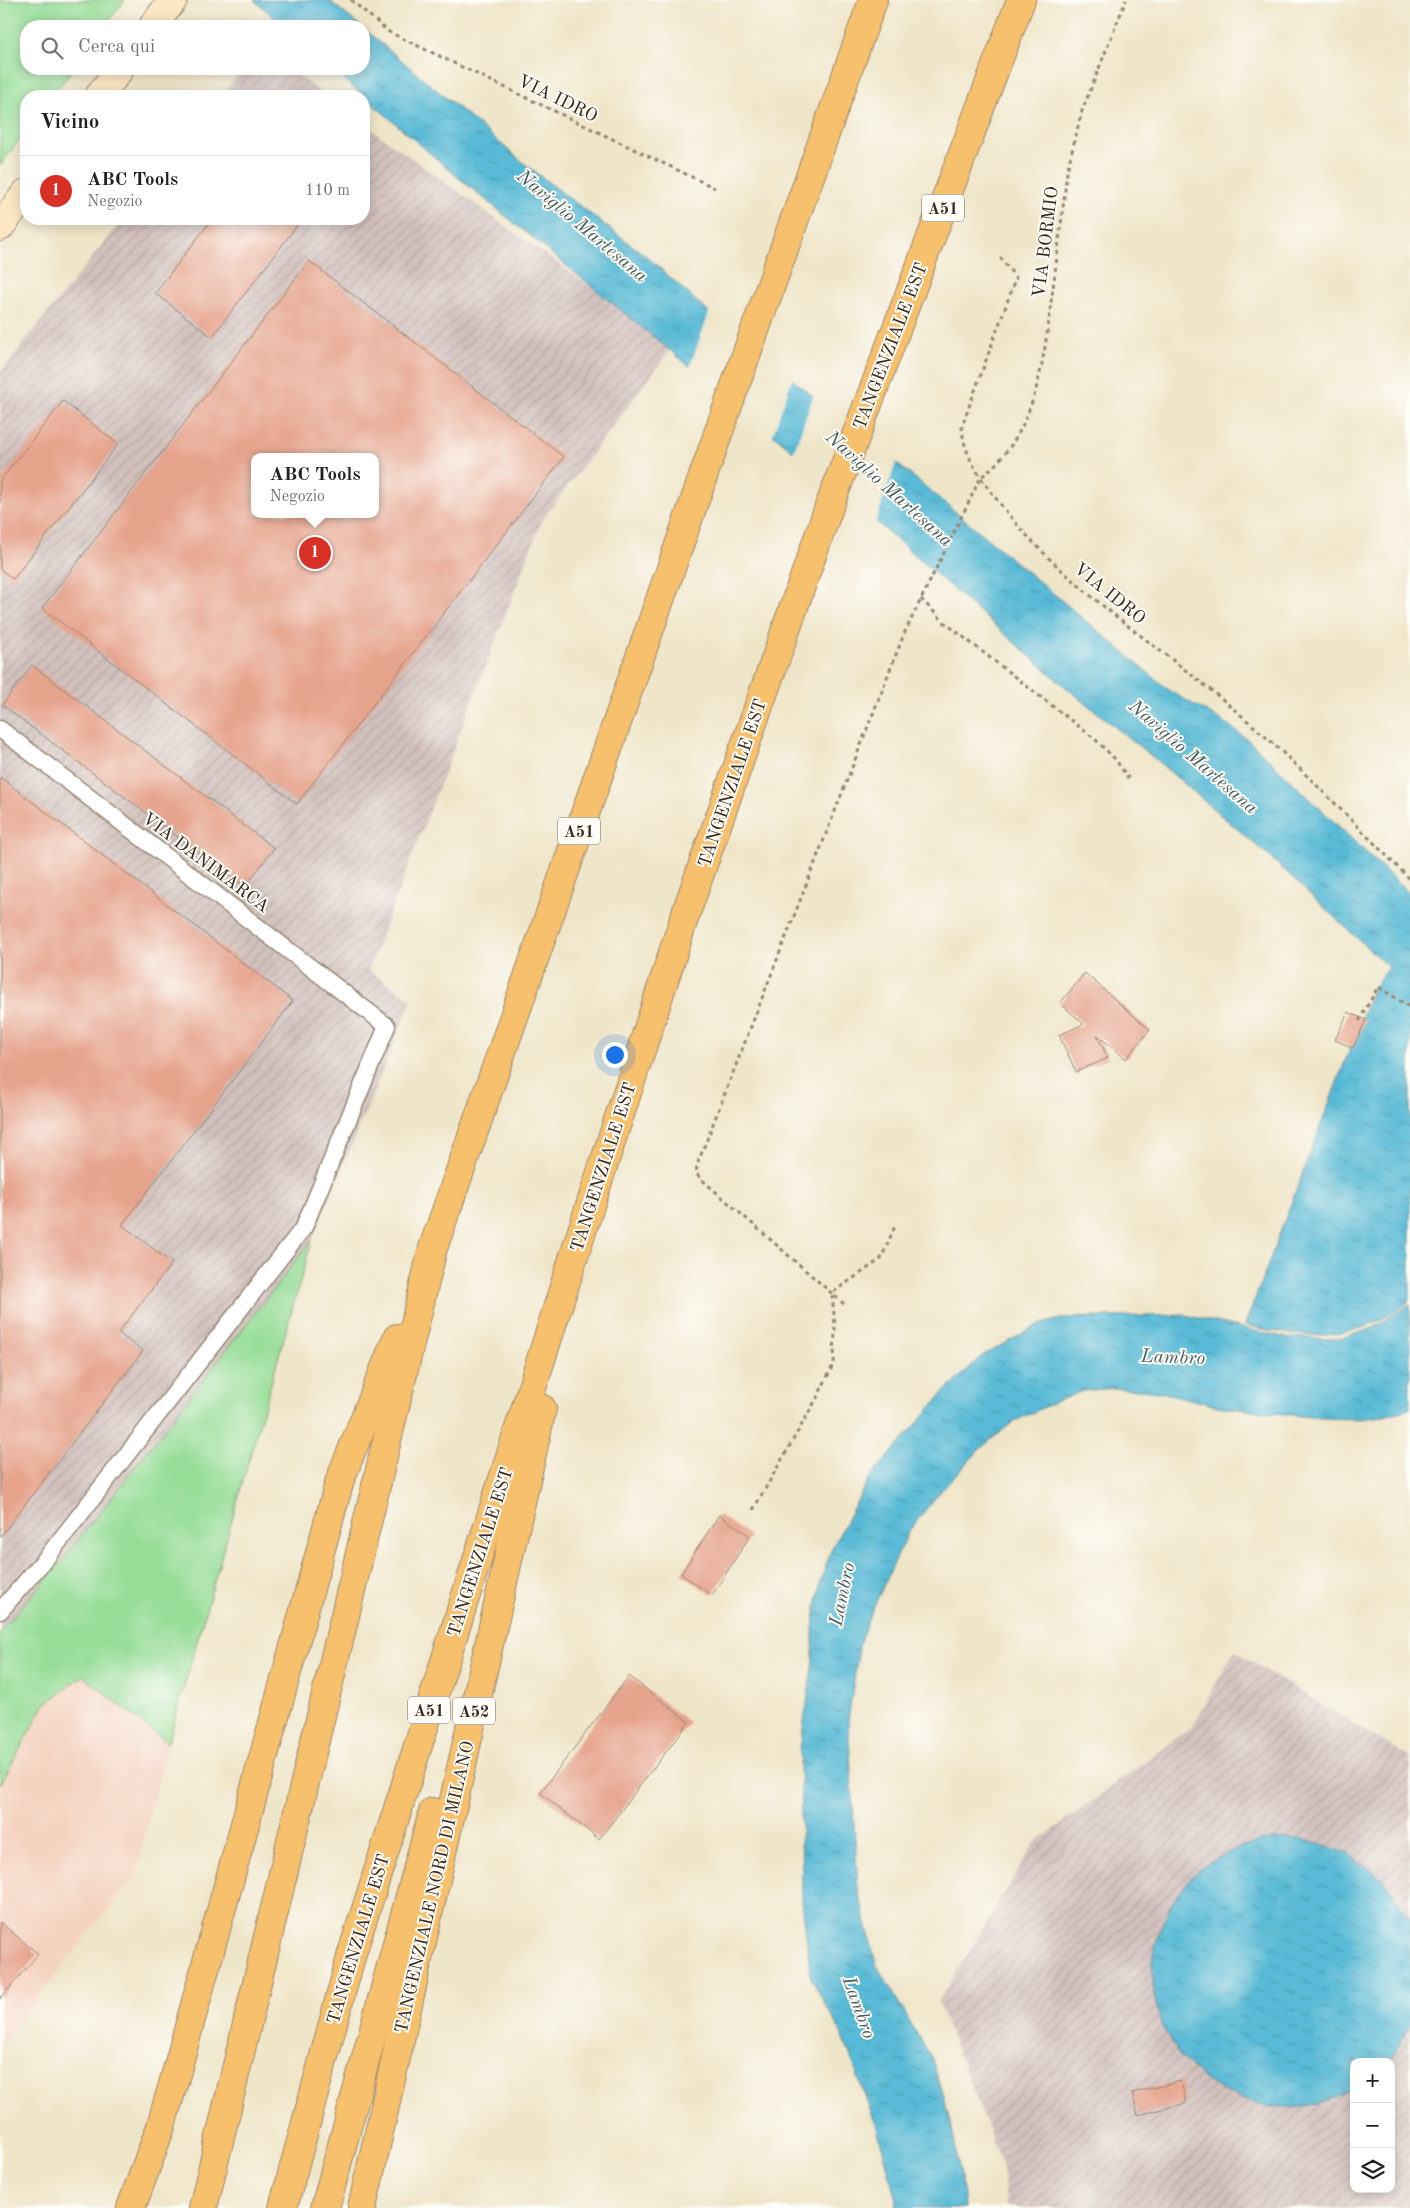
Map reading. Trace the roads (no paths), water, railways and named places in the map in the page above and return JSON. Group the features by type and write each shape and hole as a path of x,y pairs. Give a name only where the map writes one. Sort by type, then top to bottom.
{"highway":[{"name":"A51","path":"202,2208 433,1248 725,414 873,0"},
{"name":"TANGENZIALE EST","path":"283,2208 352,1953 587,1215 687,910 829,507 1021,0"},
{"name":"TANGENZIALE NORD DI MILANO","path":"362,2208 587,1215"},
{"path":"130,2208 160,2129 174,2081 340,1480 433,1248"},
{"path":"325,2208 536,1436"}],"street":[{"path":"104,90 116,75"},
{"path":"0,227 20,201"}],"lane":[{"name":"VIA DANIMARCA","path":"0,730 387,1026 304,1227 47,1557 0,1611"}],"water":[{"path":"254,0 329,0 353,20 277,20"},
{"name":"Naviglio Martesana","path":"370,34 531,169 651,260 706,310 921,483 1170,691 1219,719 1246,738 1410,894 1410,1300 1407,1303 1368,1325 1329,1335 1289,1334 1245,1325 1372,990 1388,967 1270,857 1155,759 1063,685 880,525 781,441 459,178 370,102 370,90 356,90 339,75 370,75"},
{"name":"Lambro","path":"1410,1304 1410,1409 1384,1416 1360,1419 1319,1418 1222,1407 1161,1392 1114,1388 1083,1391 1013,1422 981,1448 939,1493 909,1531 860,1641 848,1720 858,1889 876,1964 932,2059 952,2128 965,2208 896,2208 897,2201 876,2125 843,2037 811,1978 802,1902 800,1749 813,1661 813,1628 817,1601 821,1580 832,1548 868,1480 946,1390 982,1356 1038,1325 1063,1318 1185,1315 1283,1337 1333,1339 1346,1337 1373,1328"},
{"path":"1302,1839 1347,1853 1384,1880 1410,1919 1410,2024 1395,2053 1390,2058 1350,2058 1350,2091 1311,2106 1287,2107 1255,2103 1221,2090 1193,2070 1173,2044 1159,2015 1153,1983 1155,1951 1165,1918 1183,1887 1197,1872 1214,1860 1243,1846 1259,1841"}],"place":[{"name":"ABC Tools","path":"315,553"}]}
